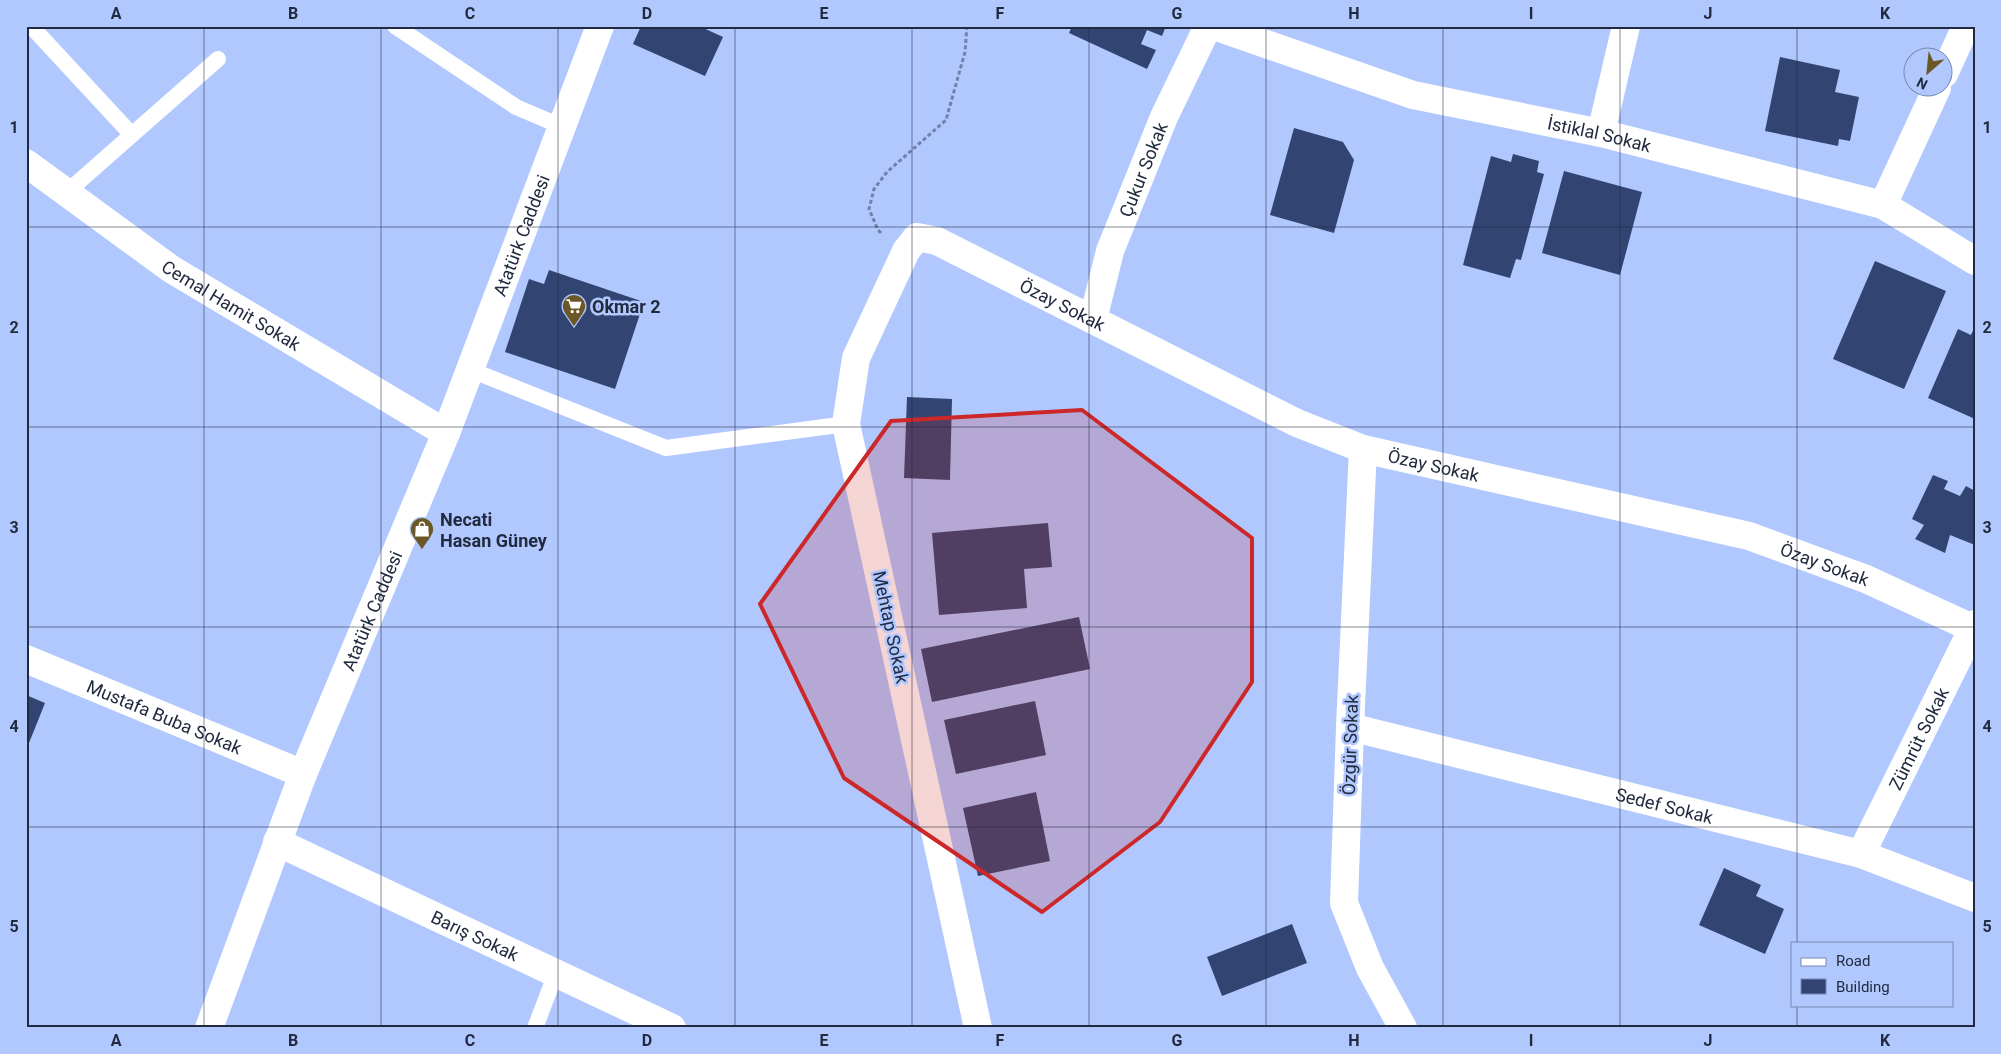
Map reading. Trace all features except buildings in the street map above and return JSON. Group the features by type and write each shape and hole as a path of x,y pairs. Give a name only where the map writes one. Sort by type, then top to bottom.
{"street":[{"name":"Atatürk Caddesi","path":"209,1028 303,774 471,370 600,26"},
{"name":"Çukur Sokak","path":"1093,319 1114,242 1164,117 1208,26"},
{"name":"İstiklal Sokak","path":"1214,26 1413,95 1601,133 1883,205 1975,261"},
{"path":"1601,133 1626,26"},
{"path":"1954,52 1966,26"},
{"path":"1883,205 1932,98"},
{"name":"Cemal Hamit Sokak","path":"26,163 171,269 446,433"},
{"name":"Özay Sokak","path":"911,244 937,241 1297,423 1363,449 1749,536 1866,579 1974,626"},
{"name":"Mehtap Sokak","path":"911,244 856,358 846,424 978,1028"},
{"name":"Özgür Sokak","path":"1363,449 1344,903 1370,968 1403,1028"},
{"name":"Zümrüt Sokak","path":"1860,854 1974,626"},
{"name":"Mustafa Buba Sokak","path":"26,659 303,774"},
{"name":"Sedef Sokak","path":"1350,727 1860,854 1975,898"},
{"name":"Barış Sokak","path":"277,842 672,1028"}],"lane":[{"path":"30,26 132,135"},
{"path":"395,26 516,107 563,126"},
{"path":"67,192 218,58"},
{"path":"471,370 666,448 846,424"},
{"path":"535,1028 556,973"}],"path":[{"path":"911,244 878,230 869,209 874,189 887,172 946,120 965,52 967,26"}],"highlighted area":[{"path":"1082,410 1252,538 1252,682 1160,822 1042,912 844,778 760,604 891,421"}],"place":[{"name":"Okmar 2","path":"574,327"},
{"name":"Necati Hasan Güney","path":"422,550"}]}
